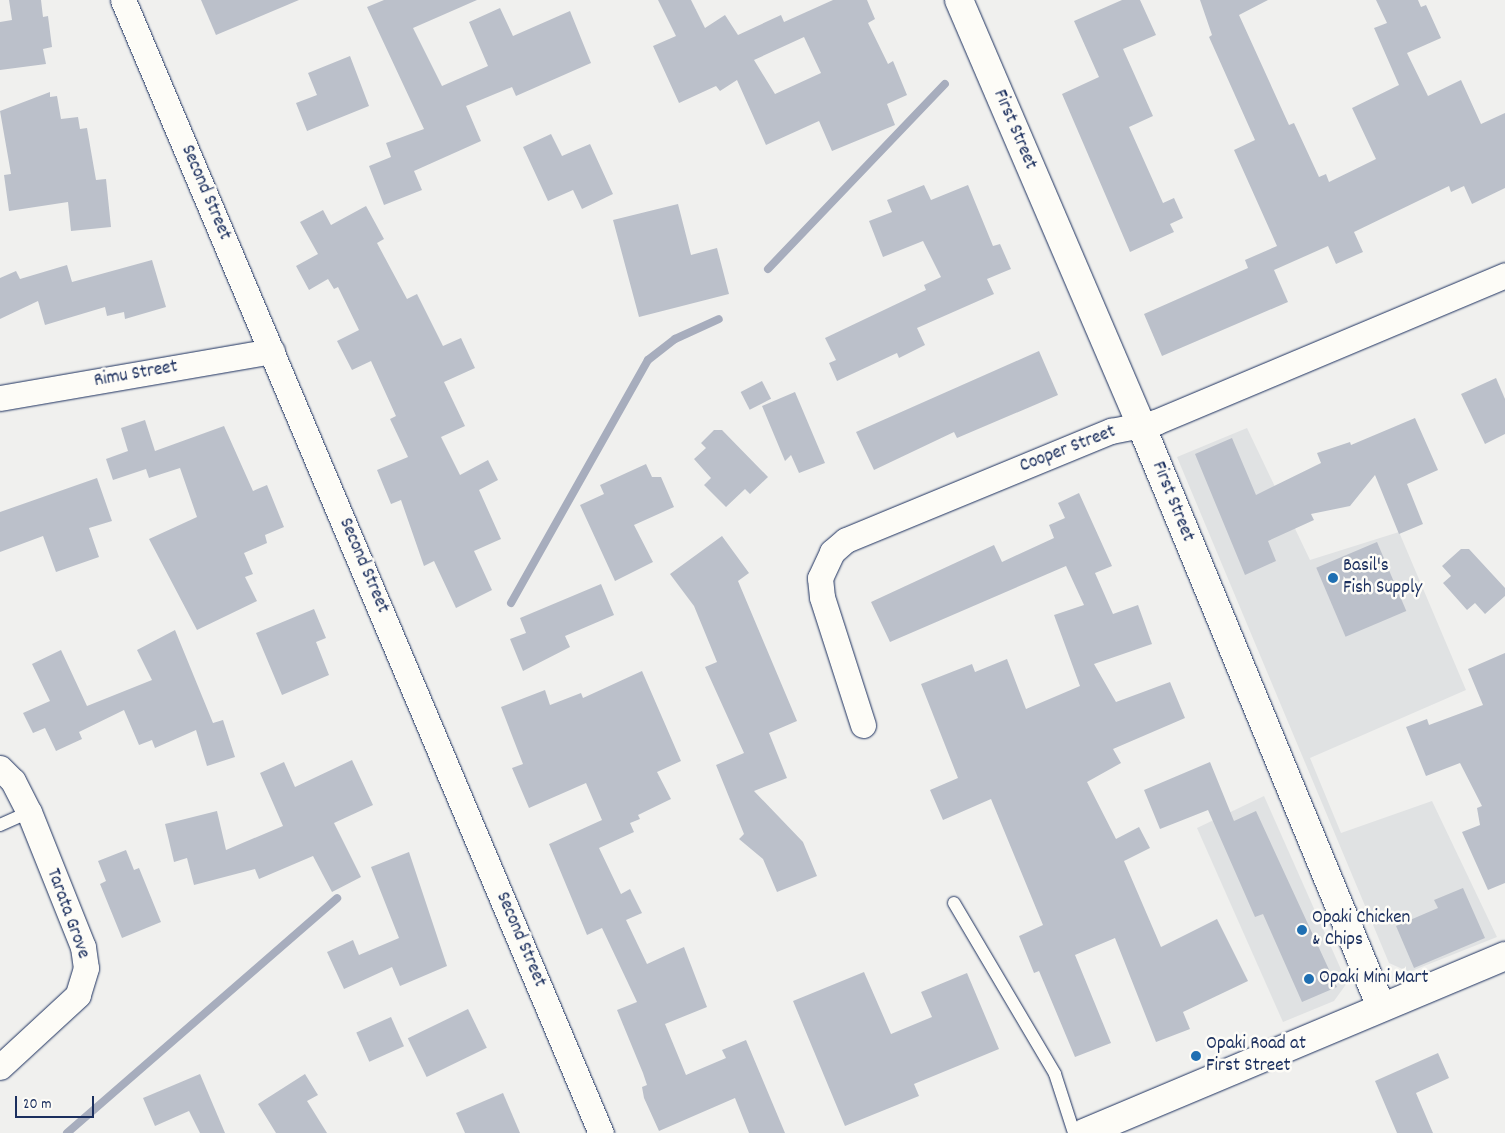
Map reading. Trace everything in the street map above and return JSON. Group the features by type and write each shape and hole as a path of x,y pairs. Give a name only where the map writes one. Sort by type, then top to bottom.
{"main road":[{"name":"First Street","path":"959,0 1141,425 1381,1007"},
{"path":"1084,1133 1505,956"}],"street":[{"name":"Second Street","path":"123,0 601,1133"},
{"name":"Cooper Street","path":"863,725 822,597 820,578 832,552 846,540 1102,435 1141,425 1505,275"},
{"name":"Rimu Street","path":"0,398 272,351"},
{"name":"Tarata Grove","path":"0,768 13,781 29,812 83,947 86,968 78,995 0,1066"}],"lane":[{"path":"0,826 29,812"},
{"path":"954,903 1055,1074 1074,1133"}],"shaded area":[{"path":"1247,428 1310,560 1399,532 1466,690 1310,758 1341,833 1432,801 1497,937 1409,972 1389,963 1177,457"},
{"path":"1264,796 1347,983 1334,1001 1283,1022 1197,828"}],"building":[{"path":"9,0 41,0 43,17 48,16 52,47 43,49 46,64 0,70 0,22 12,20"},
{"path":"201,0 299,0 216,35"},
{"path":"384,0 477,0 413,28 442,86 488,66 469,22 500,8 513,36 570,11 591,63 516,96 512,87 466,106 481,141 414,171 422,190 384,205 369,166 391,157 386,143 424,129 367,7"},
{"path":"658,0 691,0 705,28 725,15 738,35 781,15 784,22 833,0 867,0 875,19 868,23 888,64 893,61 907,95 887,104 895,125 832,151 819,121 766,145 737,80 720,91 716,86 679,103 653,46 676,36","holes":["804,37 821,73 775,94 754,60"]},
{"path":"1122,0 1140,0 1156,35 1123,49 1153,116 1129,127 1163,203 1174,198 1183,218 1170,224 1174,232 1130,252 1062,94 1099,77 1074,21"},
{"path":"1200,0 1268,0 1239,15 1289,125 1294,123 1319,177 1326,174 1329,182 1376,159 1352,108 1399,85 1374,28 1387,23 1376,0 1418,0 1421,7 1426,5 1441,38 1407,53 1428,96 1461,80 1481,124 1505,113 1505,188 1472,204 1464,186 1451,192 1449,186 1354,232 1363,252 1336,264 1328,246 1274,270 1288,302 1162,356 1144,314 1248,268 1245,260 1277,246 1234,150 1255,140 1209,37 1212,35"},
{"path":"350,56 369,106 307,131 296,103 317,95 308,73"},
{"path":"50,92 50,97 57,96 61,119 78,117 80,129 87,128 96,180 106,179 111,227 71,231 68,202 9,211 4,175 11,174 0,111"},
{"path":"551,134 562,156 590,144 613,194 582,209 573,190 548,201 523,147"},
{"path":"924,185 931,200 968,185 993,246 1000,244 1011,269 987,279 994,294 917,328 925,345 899,358 897,353 837,381 829,363 836,360 825,338 926,290 924,285 941,277 923,241 883,257 869,221 892,212 887,200"},
{"path":"678,204 691,255 717,248 729,294 639,317 613,220"},
{"path":"366,206 384,239 377,243 407,299 417,294 443,346 461,338 475,368 444,382 465,426 441,437 460,475 488,460 498,480 479,490 501,539 474,551 492,590 456,608 434,561 424,566 401,500 391,504 377,470 408,457 390,419 396,416 371,361 352,370 337,341 359,330 338,287 334,289 328,279 309,290 296,266 318,254 300,222 323,210 331,225"},
{"path":"152,260 166,307 125,319 124,312 107,316 105,307 45,325 38,301 0,319 0,278 16,271 20,279 67,265 72,282"},
{"path":"1039,351 1058,395 957,438 954,432 874,470 856,432"},
{"path":"1496,378 1505,399 1505,434 1485,444 1461,394"},
{"path":"762,381 771,399 750,410 741,392"},
{"path":"795,392 825,463 799,473 791,455 785,461 762,406"},
{"path":"1415,418 1438,470 1407,484 1423,524 1399,534 1375,475 1350,506 1311,514 1314,520 1268,541 1276,561 1245,575 1195,454 1232,438 1256,495 1321,463 1317,453 1350,442 1351,445"},
{"path":"145,420 155,451 224,426 253,491 267,485 284,527 265,535 267,543 244,553 253,574 245,577 257,601 197,630 149,539 197,517 180,468 149,478 146,469 113,480 106,459 128,451 121,428"},
{"path":"714,430 722,430 768,477 750,494 745,489 726,507 704,485 711,478 694,459 706,448 701,443"},
{"path":"646,464 652,477 661,477 674,507 634,525 653,562 615,581 580,505 604,494 600,485"},
{"path":"97,478 112,521 89,528 99,557 56,572 43,536 0,552 0,512"},
{"path":"1079,493 1112,566 1095,573 1113,614 1138,605 1152,644 1094,664 1116,702 1170,682 1185,718 1113,749 1121,763 1087,782 1116,839 1139,827 1150,848 1124,861 1161,947 1217,919 1248,981 1183,1012 1190,1029 1156,1042 1115,938 1075,955 1111,1043 1075,1057 1039,971 1034,973 1019,936 1043,925 991,799 943,820 930,790 958,778 921,684 972,664 975,672 1007,659 1026,709 1080,686 1054,615 1084,605 1066,566 890,642 871,602 994,545 1002,562 1054,538 1049,525 1065,518 1058,503"},
{"path":"722,536 749,573 738,581 797,721 769,733 787,778 754,791 803,842 817,876 777,892 763,859 739,839 744,834 716,765 744,753 705,667 717,662 694,606 670,574"},
{"path":"1377,542 1406,611 1346,637 1316,568"},
{"path":"1461,549 1469,549 1505,588 1505,596 1485,614 1475,603 1467,610 1443,583 1451,576 1442,566"},
{"path":"601,584 614,615 565,636 570,647 523,671 510,639 526,633 520,618"},
{"path":"314,609 326,638 316,642 329,675 282,695 256,633"},
{"path":"175,630 213,723 223,720 235,757 207,766 196,730 155,748 152,740 139,745 124,710 79,732 82,739 56,751 45,728 33,733 23,713 50,701 32,664 61,650 87,706 152,680 137,650"},
{"path":"1505,653 1505,883 1488,890 1462,832 1480,825 1477,808 1482,806 1460,763 1426,776 1406,727 1427,719 1429,725 1483,705 1468,669"},
{"path":"642,671 681,761 657,772 671,799 638,815 640,819 630,823 634,832 599,848 621,894 630,889 642,913 626,920 647,964 684,947 707,1007 665,1024 686,1075 726,1058 722,1050 746,1040 785,1133 749,1133 735,1098 659,1131 644,1098 642,1087 647,1085 643,1073 617,1010 637,1002 602,928 587,935 549,844 602,820 586,783 529,808 512,768 523,764 501,707 545,690 550,705 581,693 583,698"},
{"path":"352,760 373,805 334,823 361,877 332,892 313,856 259,879 255,869 194,885 187,858 174,862 165,824 217,811 226,850 283,826 260,773 284,762 295,787"},
{"path":"1210,762 1234,821 1256,811 1337,987 1302,1002 1263,914 1255,917 1208,810 1160,829 1144,790"},
{"path":"126,850 134,870 139,868 161,922 122,938 100,884 106,881 98,861"},
{"path":"409,852 447,966 400,986 392,967 344,989 327,952 353,940 359,955 399,938 371,867"},
{"path":"1463,888 1485,938 1414,968 1396,926 1438,908 1434,900"},
{"path":"864,972 891,1034 932,1017 921,992 967,973 999,1049 914,1084 919,1096 845,1126 793,1001"},
{"path":"468,1009 487,1048 427,1077 408,1038"},
{"path":"391,1017 404,1046 369,1062 356,1032"},
{"path":"1438,1053 1449,1078 1416,1093 1433,1133 1397,1133 1375,1081"},
{"path":"200,1074 225,1133 200,1133 189,1111 155,1126 143,1098"},
{"path":"305,1074 318,1095 307,1101 327,1133 276,1133 258,1104"},
{"path":"503,1093 520,1133 465,1133 456,1113"}],"waterway":[{"path":"768,269 945,84"},
{"path":"511,603 648,360 675,339 719,319"},
{"path":"67,1133 337,898"}],"place":[{"name":"Basil's Fish Supply","path":"1333,578"},
{"name":"Opaki Chicken & Chips","path":"1302,930"},
{"name":"Opaki Mini Mart","path":"1309,979"},
{"name":"Opaki Road at First Street","path":"1196,1056"}]}
